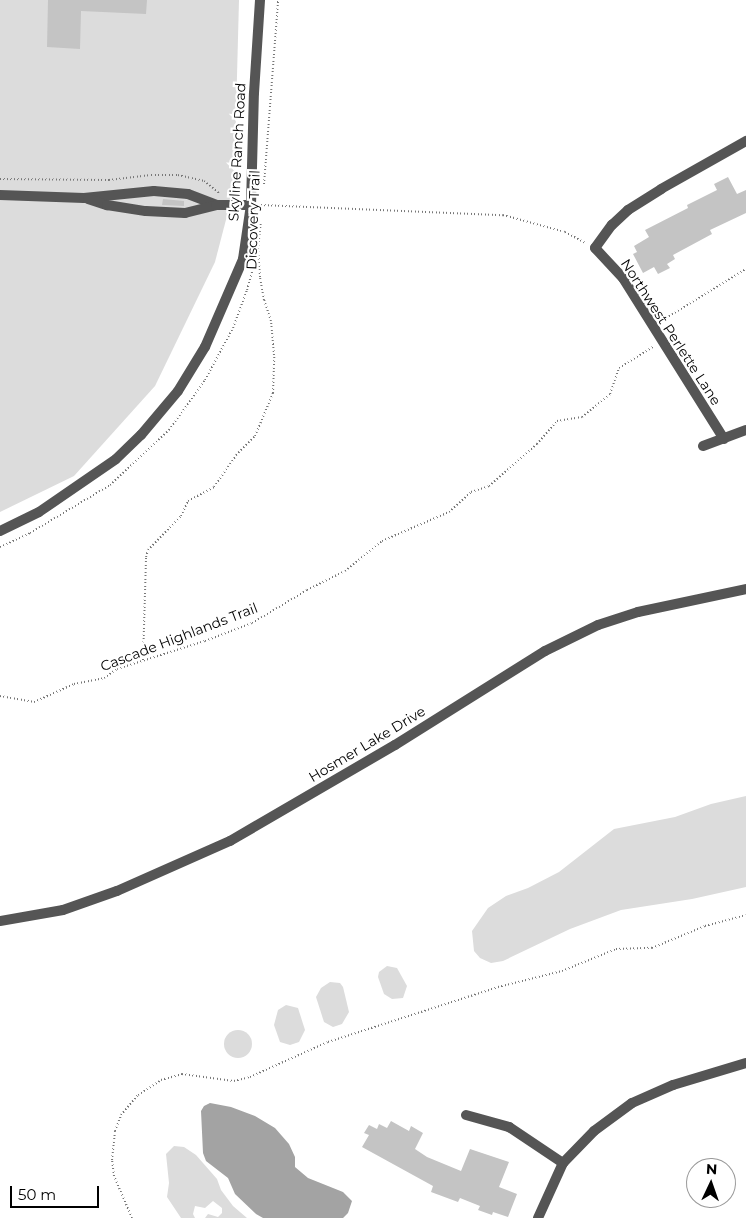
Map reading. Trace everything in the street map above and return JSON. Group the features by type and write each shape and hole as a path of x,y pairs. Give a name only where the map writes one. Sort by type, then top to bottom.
{"street":[{"name":"Skyline Ranch Road","path":"0,531 39,512 116,459 141,435 178,391 205,347 243,259 251,205 254,93 260,0"},
{"path":"595,248 612,225 628,210 661,188 746,141"},
{"path":"0,195 84,198 154,191 188,194 219,205"},
{"path":"84,198 107,205 146,211 184,212 219,205 251,205"},
{"name":"Northwest Perlette Lane","path":"595,248 623,278 724,439"},
{"path":"703,446 746,430"},
{"name":"Hosmer Lake Drive","path":"0,921 62,910 117,891 230,841 395,745 545,651 598,625 638,612 746,589"},
{"path":"538,1218 563,1163 594,1131 632,1104 673,1085 746,1063"},
{"path":"466,1115 509,1127 563,1163"}],"path":[{"name":"Discovery Trail","path":"264,186 278,0"},
{"path":"0,179 109,180 151,175 178,175 204,180 218,192 219,205"},
{"path":"251,205 504,215 565,232 595,248"},
{"name":"Discovery Trail","path":"143,660 146,558 148,550 181,516 188,501 214,487 236,455 256,436 273,392 274,356 271,320 264,300 258,249 262,205"},
{"path":"653,326 746,269"},
{"name":"Cascade Highlands Trail","path":"0,696 34,702 74,684 104,678 117,669 205,641 252,623 307,590 346,571 382,541 449,512 471,492 489,486 537,444 557,421 582,417 610,394 619,368 663,341"},
{"path":"132,1218 114,1176 112,1160 115,1131 121,1115 138,1095 161,1080 182,1074 234,1081 250,1077 328,1042 498,987 562,971 616,949 652,948 705,926 746,915"}],"shaded area":[{"path":"0,0 239,0 234,189 215,262 155,386 74,476 0,512"},
{"path":"746,796 746,887 692,899 621,910 570,929 503,961 491,963 480,958 474,951 472,931 488,908 506,896 528,888 559,872 614,829 675,817 711,804"},
{"path":"387,966 397,968 407,986 403,998 392,999 384,994 378,977 379,972"},
{"path":"330,982 340,983 343,987 349,1012 342,1024 333,1027 324,1022 316,997 321,988"},
{"path":"286,1005 298,1008 305,1030 299,1042 290,1045 280,1042 274,1025 278,1010"},
{"path":"238,1030 248,1034 252,1044 248,1054 238,1058 228,1054 224,1044 228,1034"},
{"path":"210,1103 231,1107 255,1116 275,1128 289,1144 295,1157 295,1167 308,1178 343,1192 352,1201 348,1213 343,1218 263,1218 256,1214 235,1194 228,1178 206,1161 203,1153 201,1111 204,1106"},
{"path":"174,1146 184,1147 196,1155 217,1179 221,1190 233,1206 247,1218 205,1218 208,1214 218,1217 222,1213 222,1208 213,1201 205,1208 195,1206 193,1214 195,1218 181,1218 167,1197 169,1183 166,1154"}],"building":[{"path":"48,0 147,0 146,14 81,11 80,49 47,47"},
{"path":"728,177 737,194 746,190 746,213 710,230 712,234 673,255 675,259 667,264 670,268 658,274 654,267 643,273 633,254 637,252 634,246 649,237 645,230 688,208 687,205 717,190 714,184"},
{"path":"163,199 184,201 184,206 162,205"},
{"path":"391,1121 409,1131 411,1126 423,1133 415,1149 427,1157 461,1171 470,1149 509,1162 499,1187 517,1194 508,1217 493,1212 492,1215 478,1210 480,1206 460,1198 458,1202 431,1192 433,1186 362,1147 369,1135 364,1133 369,1125 377,1129 379,1124 387,1128"}]}
